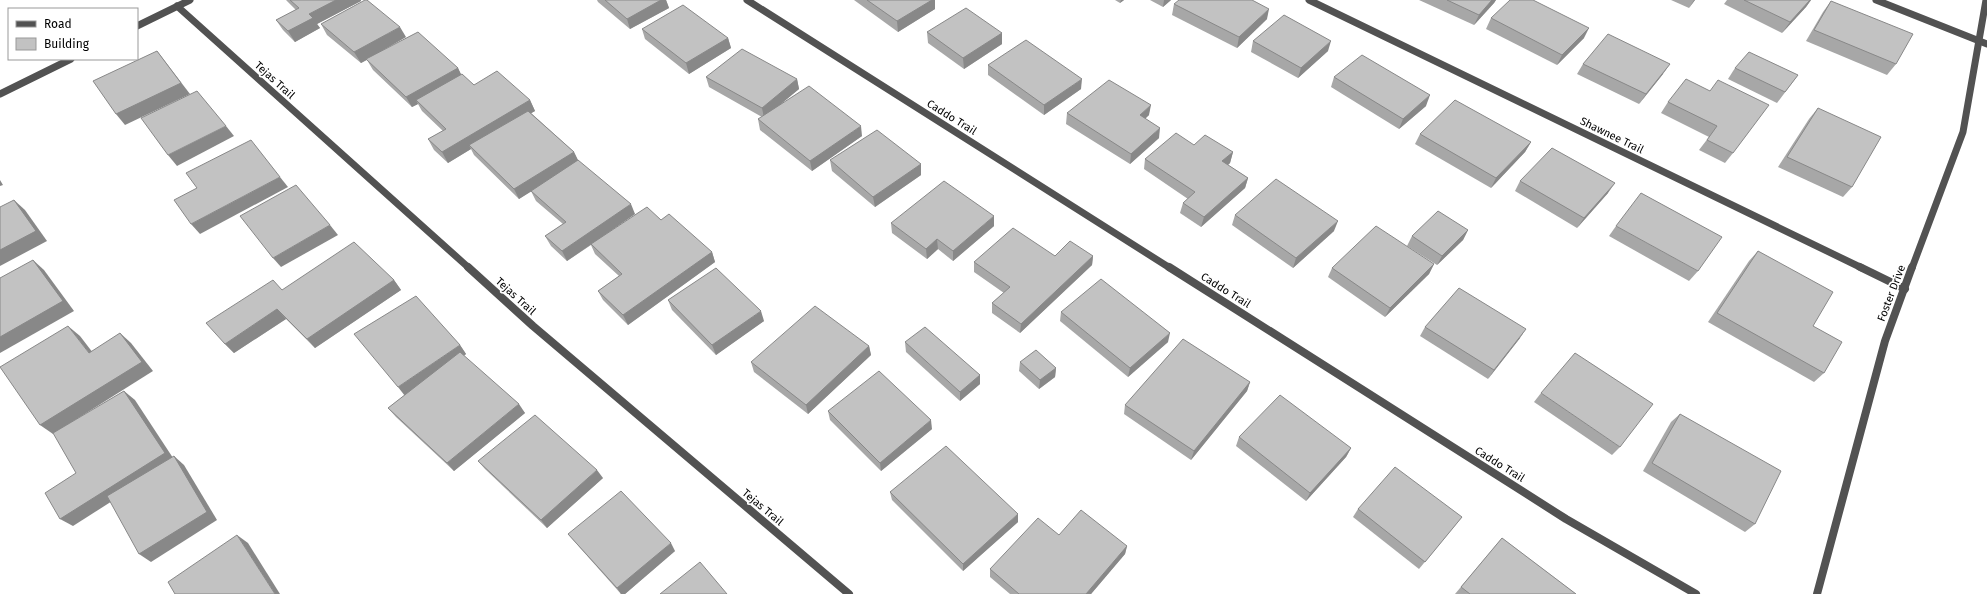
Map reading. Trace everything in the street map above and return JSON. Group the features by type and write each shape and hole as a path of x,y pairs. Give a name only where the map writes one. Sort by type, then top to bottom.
{"street":[{"path":"138,26 190,0"},
{"name":"Caddo Trail","path":"747,0 1566,519 1696,594"},
{"name":"Shawnee Trail","path":"1309,0 1905,289"},
{"path":"1876,0 1983,42"},
{"name":"Foster Drive","path":"1817,594 1885,340 1963,132 1983,42 1986,0"},
{"name":"Tejas Trail","path":"177,6 533,326 848,594"},
{"path":"0,94 69,60"}],"building":[{"path":"290,0 336,0 309,14 313,18 288,31 276,20 299,8"},
{"path":"367,0 400,27 354,52 321,24"},
{"path":"605,0 661,0 627,19"},
{"path":"867,0 932,0 897,21"},
{"path":"1179,0 1252,0 1269,9 1239,37 1174,4"},
{"path":"1447,0 1492,0 1479,15"},
{"path":"1510,0 1533,0 1589,28 1562,55 1491,18"},
{"path":"1744,0 1810,0 1790,22"},
{"path":"1831,1 1913,34 1896,64 1814,30"},
{"path":"683,5 728,38 686,63 642,29"},
{"path":"966,8 1002,33 963,58 927,32"},
{"path":"1284,15 1331,41 1301,68 1253,41"},
{"path":"418,32 458,68 406,97 366,59"},
{"path":"1608,34 1670,64 1646,94 1583,64"},
{"path":"1026,40 1082,79 1044,105 988,65"},
{"path":"742,49 797,79 762,108 706,77"},
{"path":"157,51 181,83 116,114 93,81"},
{"path":"1749,52 1798,75 1785,92 1735,68"},
{"path":"1362,55 1430,95 1403,119 1334,77"},
{"path":"497,71 530,100 442,152 428,139 446,129 416,100 462,74 474,85"},
{"path":"1686,79 1710,91 1718,80 1769,105 1733,153 1707,140 1717,126 1668,102"},
{"path":"1109,80 1151,105 1140,115 1160,128 1131,154 1067,113"},
{"path":"809,86 861,126 810,161 758,119"},
{"path":"197,91 226,126 168,155 141,118"},
{"path":"1455,100 1531,142 1496,178 1420,134"},
{"path":"1818,108 1881,137 1852,187 1787,157"},
{"path":"528,111 574,152 514,189 469,145"},
{"path":"877,130 921,164 873,197 830,160"},
{"path":"1176,133 1194,145 1205,135 1233,152 1222,161 1248,178 1204,217 1183,203 1195,192 1145,159"},
{"path":"251,140 280,177 191,224 174,200 197,188 186,173"},
{"path":"1552,148 1615,183 1584,218 1520,181"},
{"path":"578,160 631,204 562,251 545,236 566,222 531,191"},
{"path":"1276,179 1338,221 1296,258 1235,215"},
{"path":"944,181 994,216 953,251 937,239 926,249 891,223"},
{"path":"296,185 330,225 273,258 240,216"},
{"path":"1641,193 1722,237 1698,271 1616,226"},
{"path":"14,200 36,231 0,250 0,207"},
{"path":"647,207 661,220 669,214 712,252 623,315 598,291 622,274 591,244"},
{"path":"1438,211 1468,230 1442,256 1412,236"},
{"path":"1376,226 1434,264 1390,308 1332,268"},
{"path":"1013,228 1055,256 1070,241 1093,256 1021,324 992,303 1010,287 974,262"},
{"path":"354,242 394,280 307,339 277,309 225,344 206,323 273,280 282,290"},
{"path":"1758,251 1833,292 1813,326 1842,342 1824,373 1717,313"},
{"path":"33,260 63,301 0,337 0,278"},
{"path":"716,268 761,311 712,345 668,300"},
{"path":"1101,279 1170,333 1130,368 1061,312"},
{"path":"1459,288 1526,329 1494,370 1425,327"},
{"path":"416,296 460,345 398,387 354,334"},
{"path":"815,306 869,346 806,405 751,362"},
{"path":"68,326 89,353 120,333 142,362 40,425 0,367"},
{"path":"925,327 980,375 960,392 905,342"},
{"path":"1183,339 1250,382 1194,451 1125,405"},
{"path":"1036,350 1056,368 1040,380 1020,362"},
{"path":"460,352 519,404 447,463 388,408"},
{"path":"1575,353 1653,404 1620,447 1541,393"},
{"path":"879,371 931,420 880,463 828,411"},
{"path":"124,391 165,453 60,519 45,493 76,473 53,433"},
{"path":"1280,395 1351,448 1310,493 1239,437"},
{"path":"1680,414 1781,471 1755,524 1652,463"},
{"path":"535,415 597,470 541,520 478,461"},
{"path":"946,446 1018,514 963,564 890,492"},
{"path":"174,456 207,512 139,554 107,496"},
{"path":"1395,467 1462,517 1425,562 1358,509"},
{"path":"621,491 671,543 617,588 568,534"},
{"path":"1081,510 1127,546 1086,594 1019,594 990,569 1038,518 1059,535"},
{"path":"237,535 275,594 175,594 168,582"},
{"path":"1502,538 1576,594 1470,594 1461,587"},
{"path":"700,562 727,594 660,594"}]}
